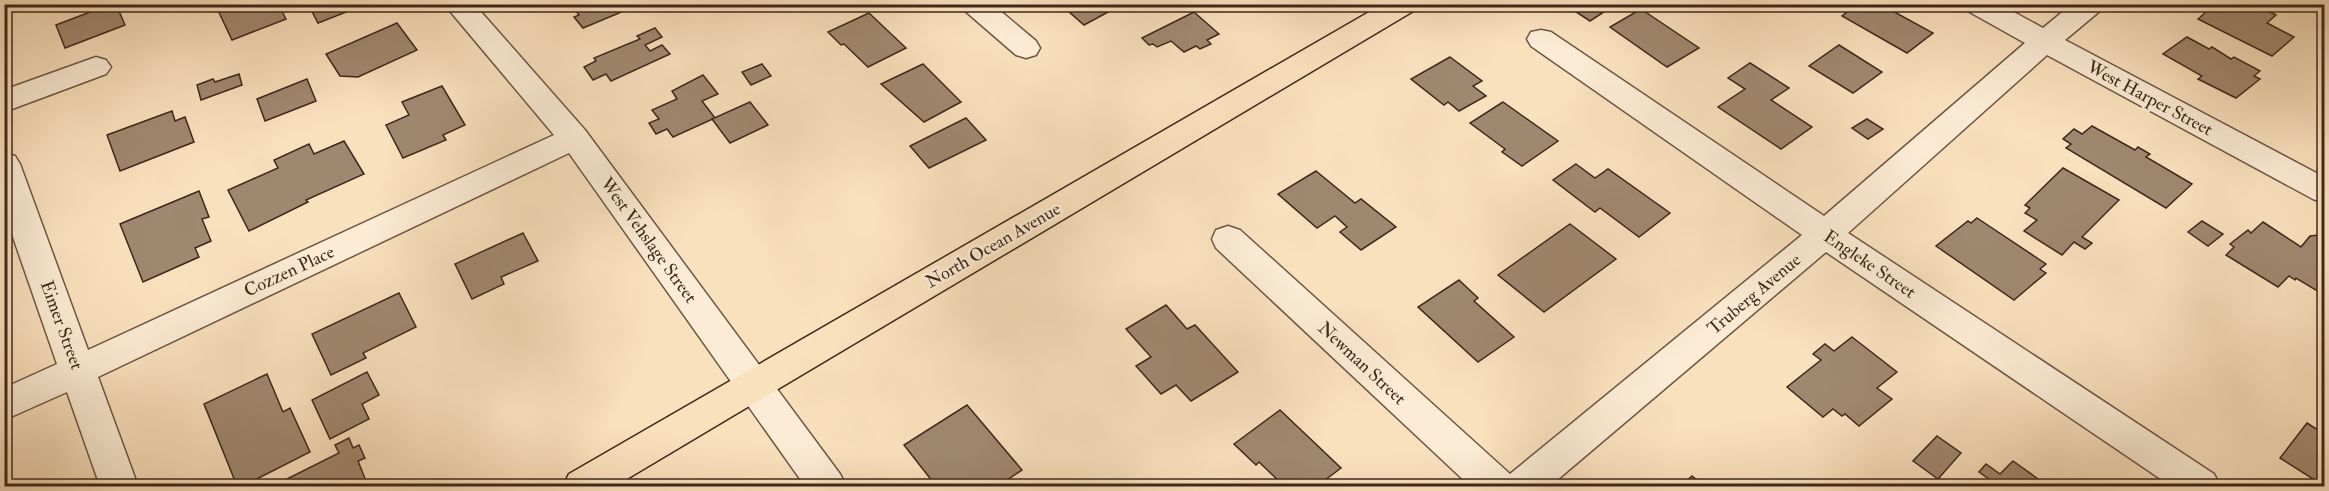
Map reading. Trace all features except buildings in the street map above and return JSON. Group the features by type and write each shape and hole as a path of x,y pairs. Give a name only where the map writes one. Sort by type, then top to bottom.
{"main road":[{"name":"North Ocean Avenue","path":"582,486 1405,4"}],"street":[{"name":"West Vehslage Street","path":"458,4 574,138 827,486"},
{"path":"974,4 1026,48"},
{"name":"West Harper Street","path":"1976,4 2325,191"},
{"name":"Truberg Avenue","path":"1523,486 1825,234 2045,41 2091,4"},
{"name":"Engleke Street","path":"1541,39 1825,234 2201,486"},
{"path":"4,102 96,67"},
{"name":"Cozzen Place","path":"4,405 574,138"},
{"name":"Eimer Street","path":"4,164 119,486"},
{"name":"Newman Street","path":"1228,239 1496,486"}]}
